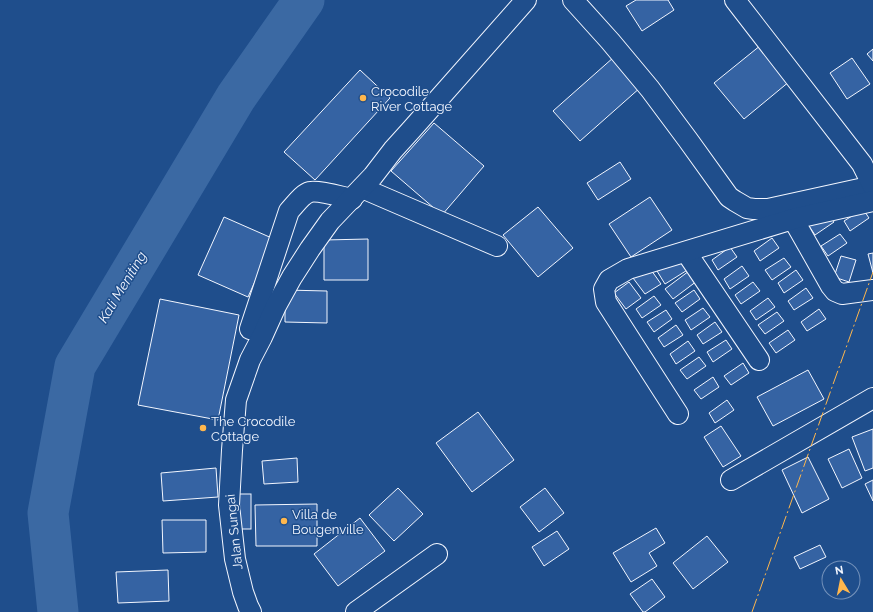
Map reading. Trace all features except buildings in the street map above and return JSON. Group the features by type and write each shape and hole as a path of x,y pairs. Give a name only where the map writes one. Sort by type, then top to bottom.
{"street":[{"name":"Jalan Sungai","path":"251,612 243,592 235,560 229,506 236,400 250,360 276,306 296,271 330,222 373,176 393,150 526,0"},
{"path":"573,0 610,41 650,90 725,191 735,201 747,208 768,209 873,186 862,164 735,0"},
{"path":"250,329 289,211 309,192 357,194 497,246"},
{"path":"678,414 606,302 604,288 609,280 628,269 793,219 873,201"},
{"path":"793,219 830,286 835,291 842,294 873,290"},
{"path":"686,252 759,360"},
{"path":"731,480 873,398"},
{"path":"356,612 437,554"}],"waterway":[{"name":"Kali Meniting","path":"58,612 48,513 75,366 236,97 304,0"}],"power":[{"path":"752,612 873,272"}],"place":[{"name":"Crocodile River Cottage","path":"363,98"},
{"name":"The Crocodile Cottage","path":"203,428"},
{"name":"Villa de Bougenville","path":"284,521"}]}
